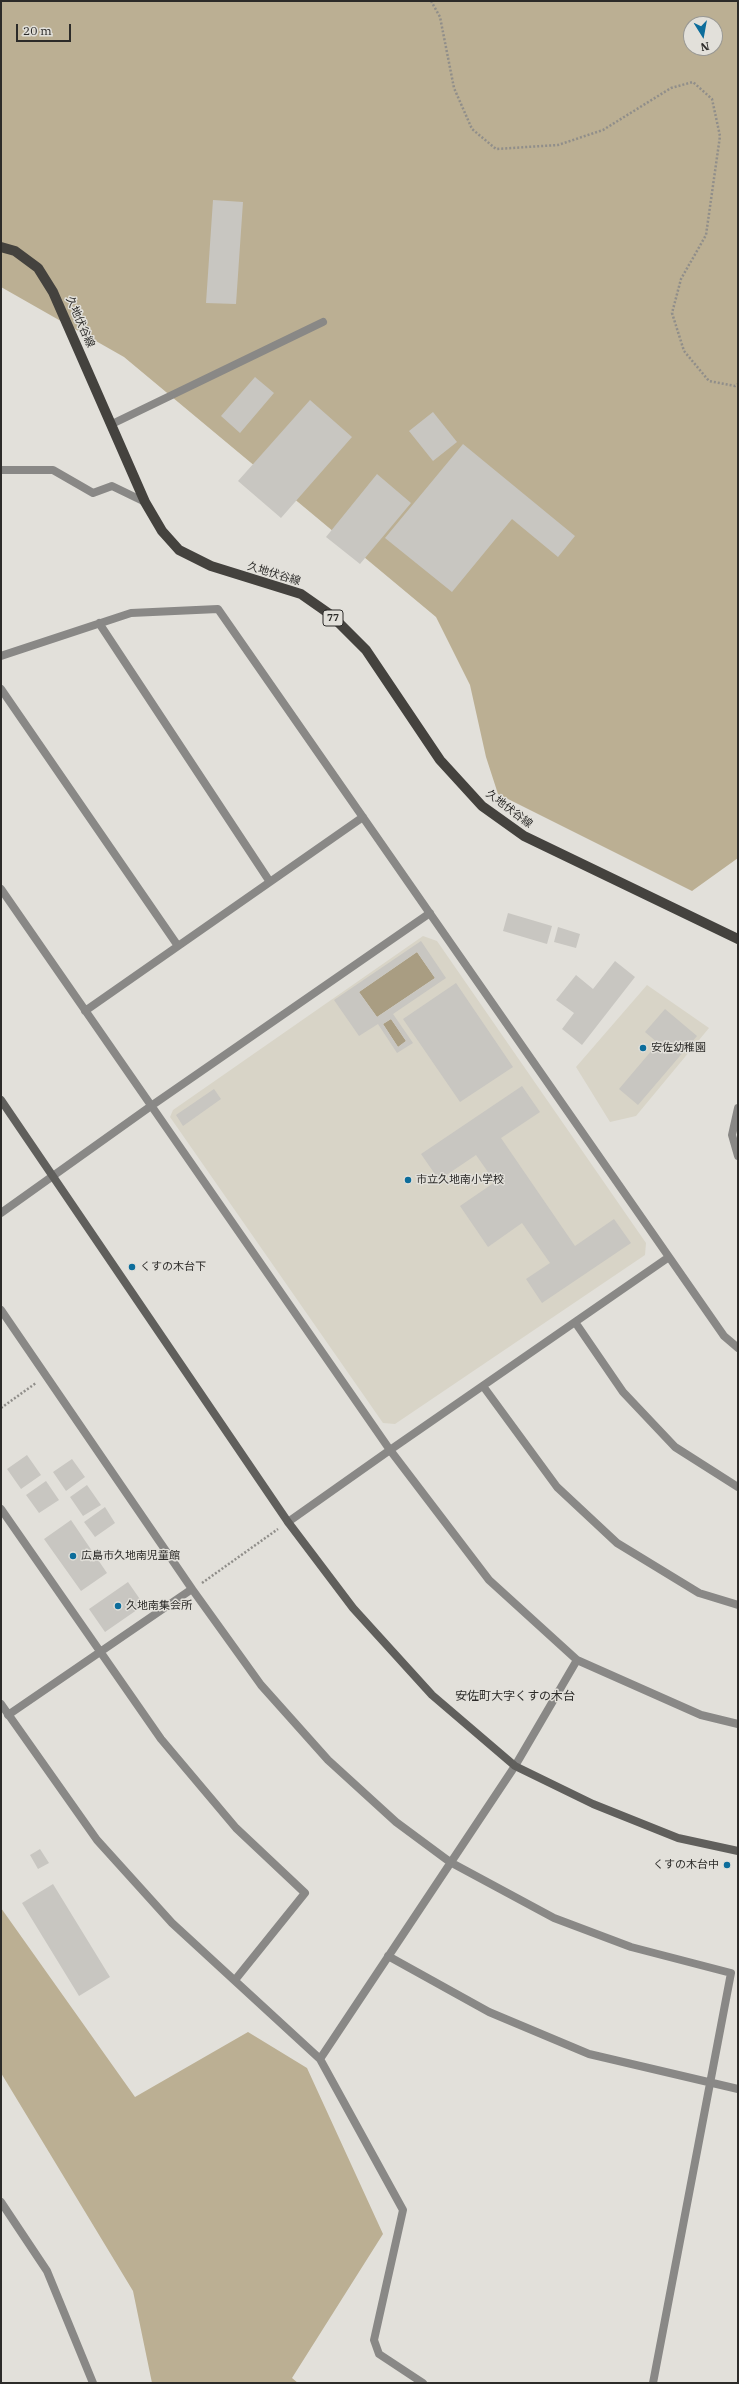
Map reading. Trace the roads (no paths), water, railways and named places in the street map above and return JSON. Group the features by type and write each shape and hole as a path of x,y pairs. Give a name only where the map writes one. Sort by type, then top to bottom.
{"main road":[{"name":"久地伏谷線","path":"1,247 15,251 38,268 53,292 145,502 162,531 179,550 211,566 301,594 331,615 366,650 440,760 482,806 524,836 738,939"}],"street":[{"path":"112,424 323,322"},
{"path":"1,470 52,470 93,493 112,486 145,502"},
{"path":"1,656 131,613 218,609 724,1336 738,1348"},
{"path":"99,623 270,882"},
{"path":"1,689 178,946"},
{"path":"85,1011 363,817"},
{"path":"1,889 390,1450 489,1580 577,1660 701,1715 738,1724"},
{"path":"1,1213 151,1106 430,913"},
{"path":"1,1100 288,1522 353,1608 432,1695 515,1766 593,1804 678,1838 738,1851"},
{"path":"738,1108 732,1135 738,1156"},
{"path":"288,1522 669,1257"},
{"path":"1,1310 192,1589 261,1685 328,1760 396,1822 450,1862 554,1918 631,1947 731,1973 652,2383"},
{"path":"575,1322 623,1392 675,1447 738,1487"},
{"path":"483,1386 557,1487 617,1543 700,1593 738,1605"},
{"path":"1,1509 161,1739 236,1828 305,1893 235,1980"},
{"path":"8,1715 192,1589"},
{"path":"320,2058 515,1766 577,1660"},
{"path":"1,1704 97,1840 172,1923 320,2058 402,2210 374,2340 379,2354 423,2383"},
{"path":"388,1956 489,2012 589,2054 710,2084 738,2089"},
{"path":"1,2202 47,2271 93,2383"}],"place":[{"name":"安佐幼稚園","path":"643,1048"},
{"name":"市立久地南小学校","path":"408,1180"},
{"name":"くすの木台下","path":"132,1267"},
{"name":"広島市久地南児童館","path":"73,1556"},
{"name":"久地南集会所","path":"118,1606"},
{"name":"くすの木台中","path":"727,1865"}],"district":[{"name":"安佐町大字くすの木台","path":"515,1697"}]}
